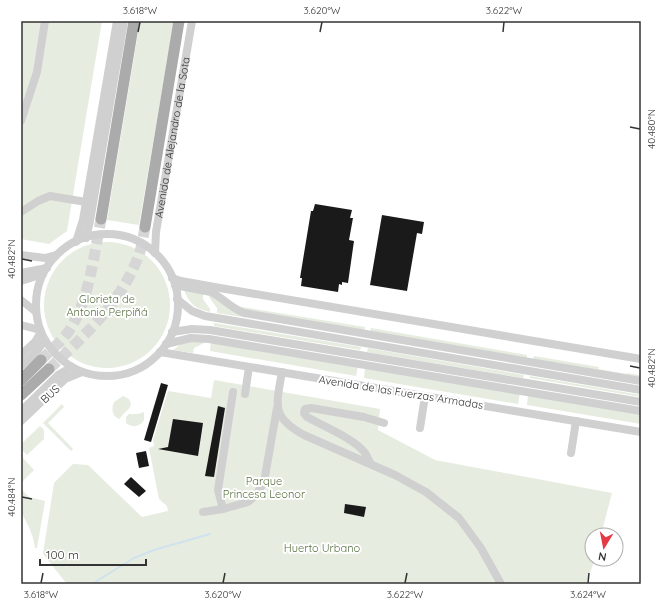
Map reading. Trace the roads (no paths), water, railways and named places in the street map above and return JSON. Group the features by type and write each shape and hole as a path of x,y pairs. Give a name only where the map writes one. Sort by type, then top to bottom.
{"main road":[{"path":"101,219 134,21"},
{"name":"Avenida de Alejandro de la Sota","path":"145,227 179,21"},
{"path":"21,380 41,360"},
{"path":"21,395 49,369"}],"street":[{"path":"21,121 37,72 45,21"},
{"path":"76,242 81,228 86,202 117,21"},
{"path":"86,238 124,21"},
{"name":"Avenida de Alejandro de la Sota","path":"155,253 156,232 192,21"},
{"path":"21,212 38,201 50,196 86,202"},
{"path":"102,235 126,238 142,244 155,253 163,262 173,282 177,300 177,316 172,332 160,352 144,366 128,373 106,376 82,372 57,356 45,340 41,331 36,312 36,296 45,271 57,255 76,242 86,238 102,235"},
{"path":"21,255 45,258 57,255"},
{"path":"21,272 45,271"},
{"path":"21,282 45,271"},
{"path":"173,282 181,281 641,359"},
{"path":"173,282 211,292 236,310 244,313 641,381"},
{"path":"21,300 36,312"},
{"path":"177,300 192,311 205,316 641,390"},
{"path":"21,325 41,331"},
{"path":"172,332 192,328 210,330 641,402"},
{"path":"21,356 35,342 41,331"},
{"name":"Avenida de las Fuerzas Armadas","path":"166,344 191,338 209,339 641,411"},
{"path":"21,366 37,351 45,340"},
{"name":"Avenida de las Fuerzas Armadas","path":"160,352 641,432"},
{"path":"245,394 249,366"},
{"path":"21,410 58,375 72,367"},
{"name":"BUS","path":"21,421 65,379 82,372"},
{"path":"203,512 223,509 248,502 256,495 264,482 282,372"},
{"path":"223,509 218,490 233,392"},
{"path":"420,428 425,396"},
{"path":"277,408 282,418 291,428 395,475 426,492 459,518 481,548 501,584"},
{"path":"370,464 365,452 352,442 307,417 304,413 305,409 311,408 364,416 384,423"},
{"path":"571,453 576,421"}],"waterway":[{"path":"92,584 134,558 154,550 210,534"}],"tunnel":[{"path":"41,360 59,343 69,331 76,319 90,277 101,219"},
{"path":"49,369 88,331 112,304 131,274 139,254 145,227"}],"park label":[{"name":"Glorieta de Antonio Perpiñá","path":"107,305"},
{"name":"Parque Princesa Leonor","path":"264,487"},
{"name":"Huerto Urbano","path":"322,548"}]}
